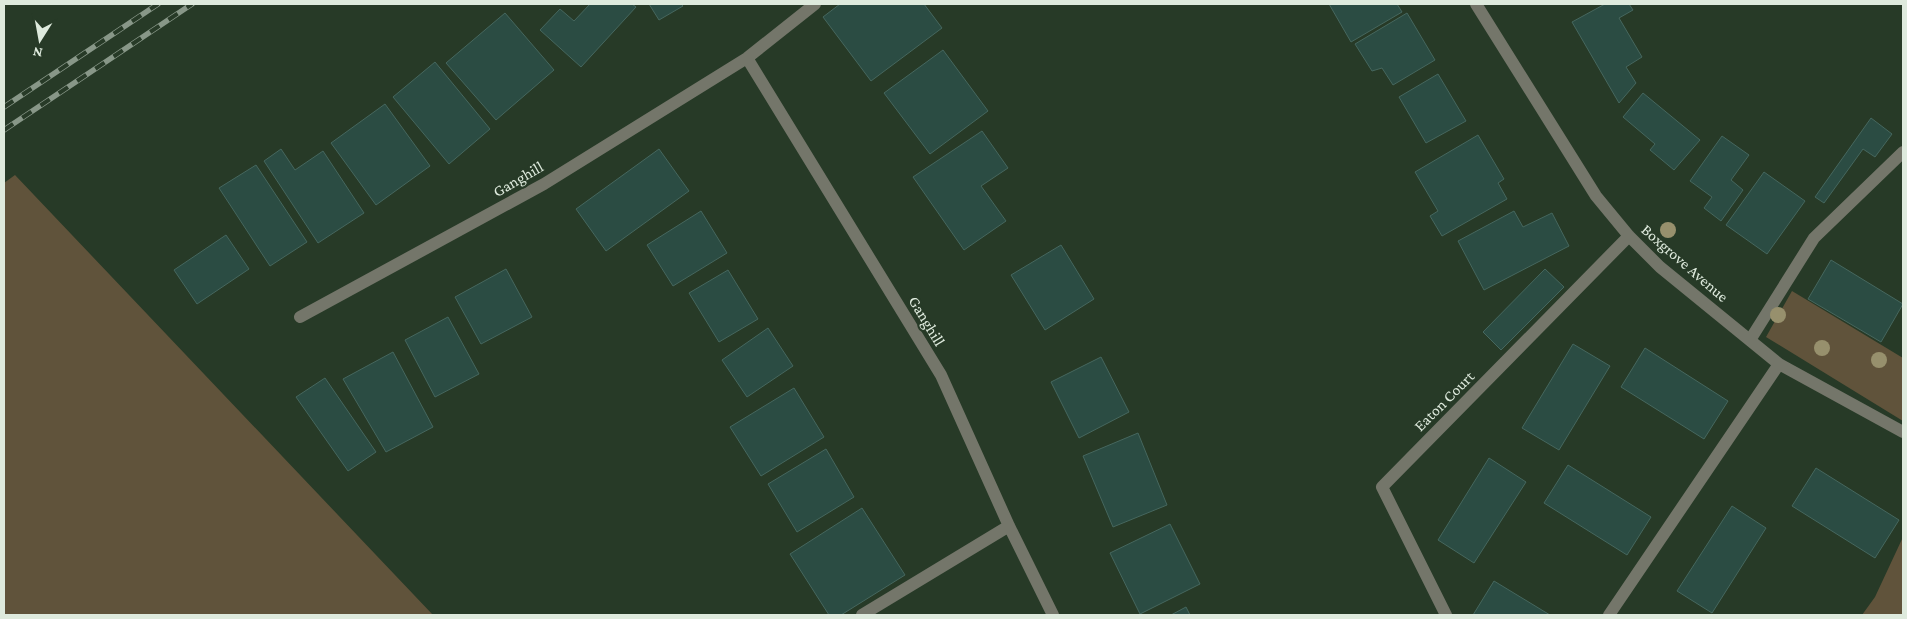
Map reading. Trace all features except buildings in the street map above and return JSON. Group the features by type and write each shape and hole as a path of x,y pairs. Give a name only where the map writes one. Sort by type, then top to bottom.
{"street":[{"name":"Ganghill","path":"300,317 544,184 747,58 814,4"},
{"name":"Boxgrove Avenue","path":"1476,4 1596,196 1629,236 1660,267 1779,364 1903,432"},
{"name":"Ganghill","path":"747,58 941,375 1008,526 1053,615"},
{"path":"1750,340 1814,238 1903,152"},
{"name":"Eaton Court","path":"1446,615 1382,487 1629,236"},
{"path":"1608,615 1779,364"},
{"path":"862,615 1008,526"}],"shaded area":[{"path":"15,175 433,615 4,615 4,183"},
{"path":"1792,291 1903,358 1903,421 1766,337"},
{"path":"1903,537 1903,615 1862,615 1875,597"}],"railway":[{"path":"4,107 158,4"},
{"path":"4,130 192,4"}]}
